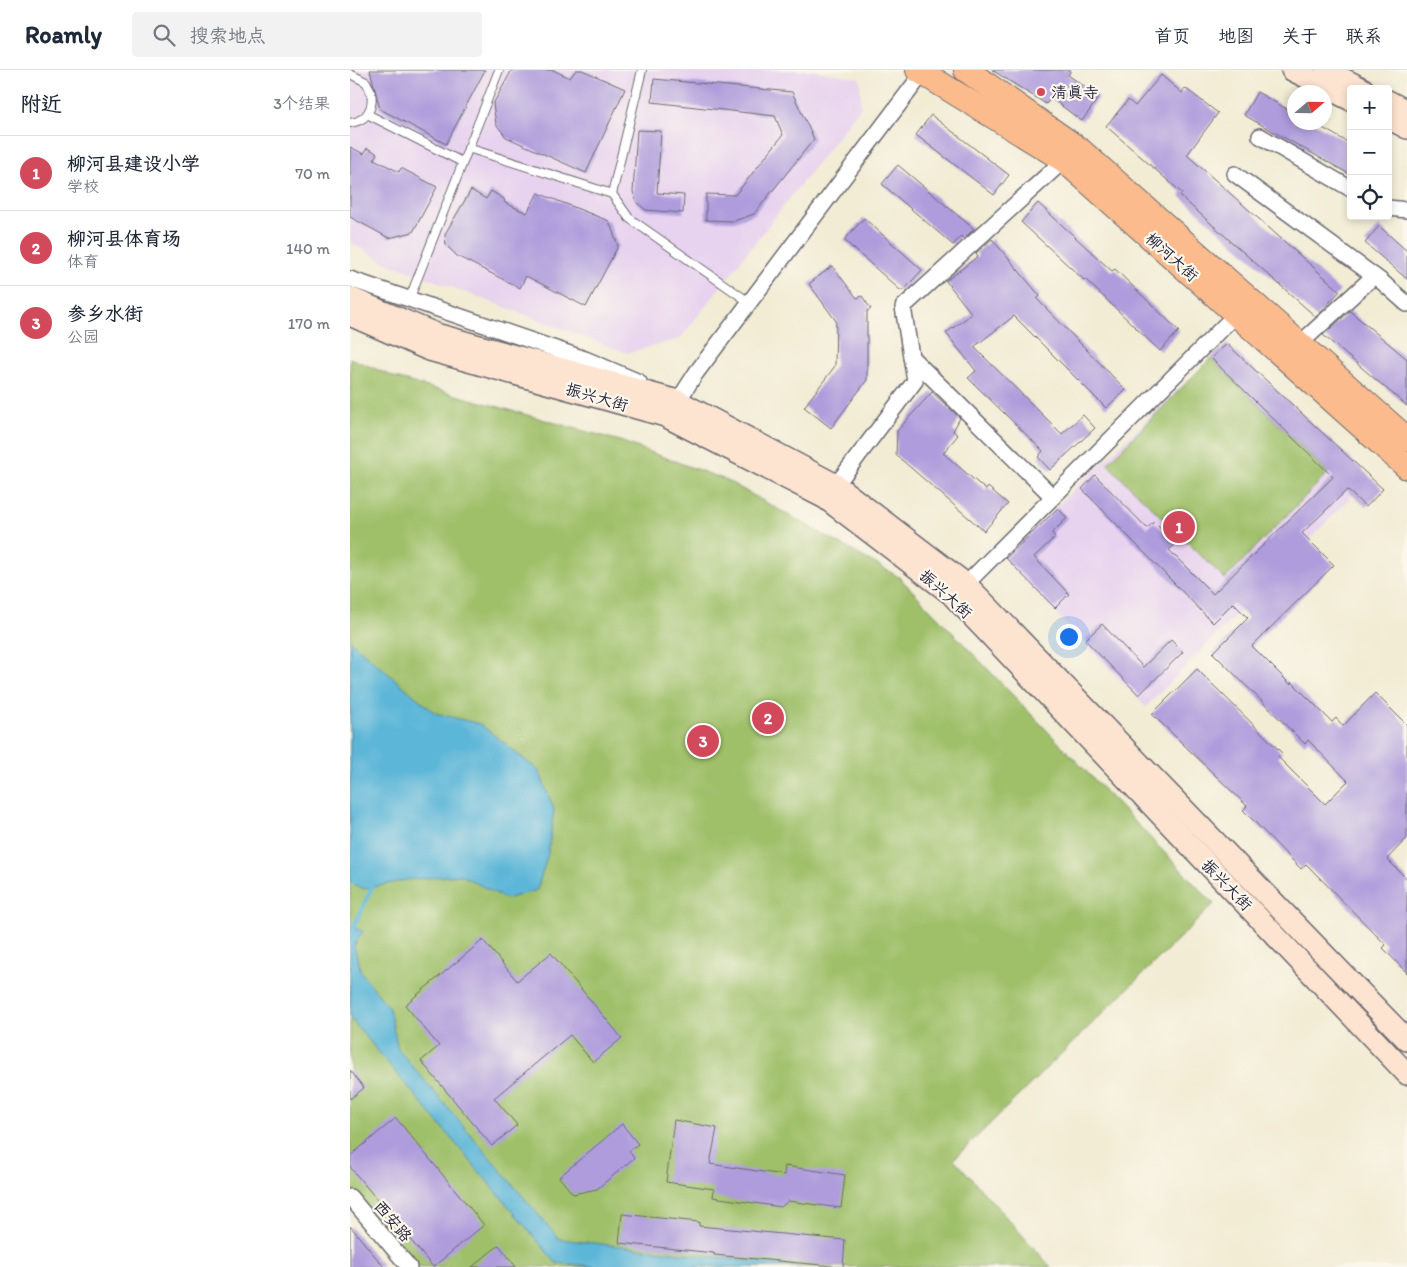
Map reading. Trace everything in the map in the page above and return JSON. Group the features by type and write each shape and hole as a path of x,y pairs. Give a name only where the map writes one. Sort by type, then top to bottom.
{"main road":[{"name":"柳河大街","path":"966,70 1080,150 1292,351 1407,468"},
{"name":"柳河大街","path":"922,71 1064,160 1236,314 1292,351 1407,440"}],"street":[{"path":"1292,70 1347,98"},
{"path":"1326,70 1355,85"},
{"path":"350,279 584,359 657,389 678,401 749,302 922,71"},
{"path":"1392,103 1407,111"},
{"path":"1392,120 1407,128"},
{"path":"1260,136 1347,187"},
{"path":"836,485 916,381 902,307 1064,160"},
{"path":"1235,174 1374,276 1407,304"},
{"path":"1392,208 1407,210"},
{"path":"1292,351 1374,276"},
{"name":"振兴大街","path":"350,298 436,334 678,401 836,485 966,584 1407,1040"},
{"path":"966,584 1236,314"},
{"name":"振兴大街","path":"350,315 429,350 665,416 825,498 951,594 1407,1074"},
{"path":"911,357 1053,497"},
{"name":"西安路","path":"350,1197 409,1267"}],"lane":[{"path":"408,300 499,70"},
{"path":"612,194 642,70"},
{"path":"350,123 361,120 368,114 371,106 370,89 360,77 352,73"},
{"path":"368,114 462,162"},
{"path":"468,148 612,194 629,218 749,302"}],"shaded area":[{"path":"350,70 809,70 860,78 861,107 680,339 627,353 385,262 350,242"},
{"path":"1211,358 1353,495 1146,707 1003,558"}],"green space":[{"path":"350,358 399,379 620,441 726,480 899,577 1214,904 954,1159 1051,1267 405,1267 350,1203"},
{"path":"1211,358 1328,473 1225,579 1107,464"}],"water":[{"path":"350,641 435,713 480,724 539,771 554,809 548,854 537,890 506,899 461,875 406,880 364,889 350,883"},
{"path":"350,927 363,931 354,946 361,972 389,1008 398,1049 559,1239 801,1267 602,1267 556,1263 350,1018"}],"building":[{"path":"370,70 485,70 446,144 380,109"},
{"path":"512,70 553,70 570,78 576,70 582,70 625,89 586,173 506,137 496,124 493,104"},
{"path":"992,70 1071,70 1068,75 1099,97 1082,121 1051,98 1046,104"},
{"path":"1161,75 1182,93 1185,88 1218,113 1187,155 1340,291 1316,317 1180,196 1182,193 1106,126 1128,100 1135,106"},
{"path":"654,79 792,92 814,139 754,214 734,221 706,220 706,194 735,195 783,135 775,116 652,102"},
{"path":"1257,92 1287,109 1287,130 1326,130 1347,142 1347,173 1244,115"},
{"path":"931,115 1009,175 994,195 916,135"},
{"path":"637,130 661,131 657,193 684,195 683,213 646,210 637,203 633,192"},
{"path":"350,147 364,154 367,148 377,153 374,159 399,172 401,168 437,187 413,232 389,238 350,217"},
{"path":"898,165 974,229 964,239 961,236 953,245 882,184"},
{"path":"471,190 486,199 491,191 504,199 505,203 527,213 538,193 609,221 618,246 586,307 526,276 520,288 457,256 446,245 445,234"},
{"path":"1038,203 1112,271 1115,269 1179,331 1160,351 1085,279 1021,222"},
{"path":"864,218 922,270 904,290 900,290 844,240"},
{"path":"1379,226 1407,251 1407,279 1365,243"},
{"path":"992,239 1040,296 1037,299 1126,390 1106,408 1014,316 974,347 1062,434 1083,415 1095,428 1050,470 1038,457 1043,451 968,378 976,371 946,333 972,314 946,281 978,256 976,253"},
{"path":"832,266 857,298 862,296 871,309 867,311 867,380 831,428 804,407 835,366 836,321 809,284"},
{"path":"1350,311 1407,359 1407,406 1323,335"},
{"path":"1227,344 1383,489 1366,507 1347,490 1302,533 1334,565 1252,646 1332,722 1336,718 1343,726 1375,693 1407,725 1407,838 1387,859 1407,879 1407,973 1383,948 1386,945 1306,864 1301,869 1243,810 1247,806 1152,714 1197,669 1282,753 1278,757 1325,804 1348,781 1308,740 1305,744 1213,653 1248,618 1233,603 1213,623 1082,489 1095,475 1147,528 1154,522 1176,544 1169,550 1213,594 1333,477 1211,358"},
{"path":"932,392 960,418 953,431 958,435 943,453 986,490 988,487 1008,504 984,531 896,455 897,431"},
{"path":"1058,508 1067,518 1052,533 1055,537 1034,557 1069,594 1055,608 1006,558"},
{"path":"1102,624 1143,667 1171,640 1183,652 1139,695 1085,640"},
{"path":"483,940 517,981 551,953 622,1038 593,1062 570,1035 494,1098 517,1125 492,1146 421,1061 439,1046 405,1005"},
{"path":"350,1070 364,1088 350,1099"},
{"path":"396,1118 484,1225 433,1267 350,1167 350,1156"},
{"path":"674,1120 717,1128 710,1164 784,1175 785,1166 845,1175 841,1208 788,1201 781,1207 713,1197 714,1189 666,1182"},
{"path":"622,1124 638,1144 629,1151 634,1158 597,1189 573,1194 559,1177"},
{"path":"622,1214 699,1222 699,1226 845,1240 843,1267 714,1255 714,1253 619,1243"},
{"path":"350,1226 384,1267 350,1267"},
{"path":"499,1245 516,1267 472,1267"}],"waterway":[{"path":"350,935 372,887"}],"place":[{"name":"清真寺","path":"1041,92"},
{"name":"柳河县建设小学","path":"1179,527"},
{"name":"柳河县体育场","path":"768,718"},
{"name":"参乡水街","path":"703,741"}]}
